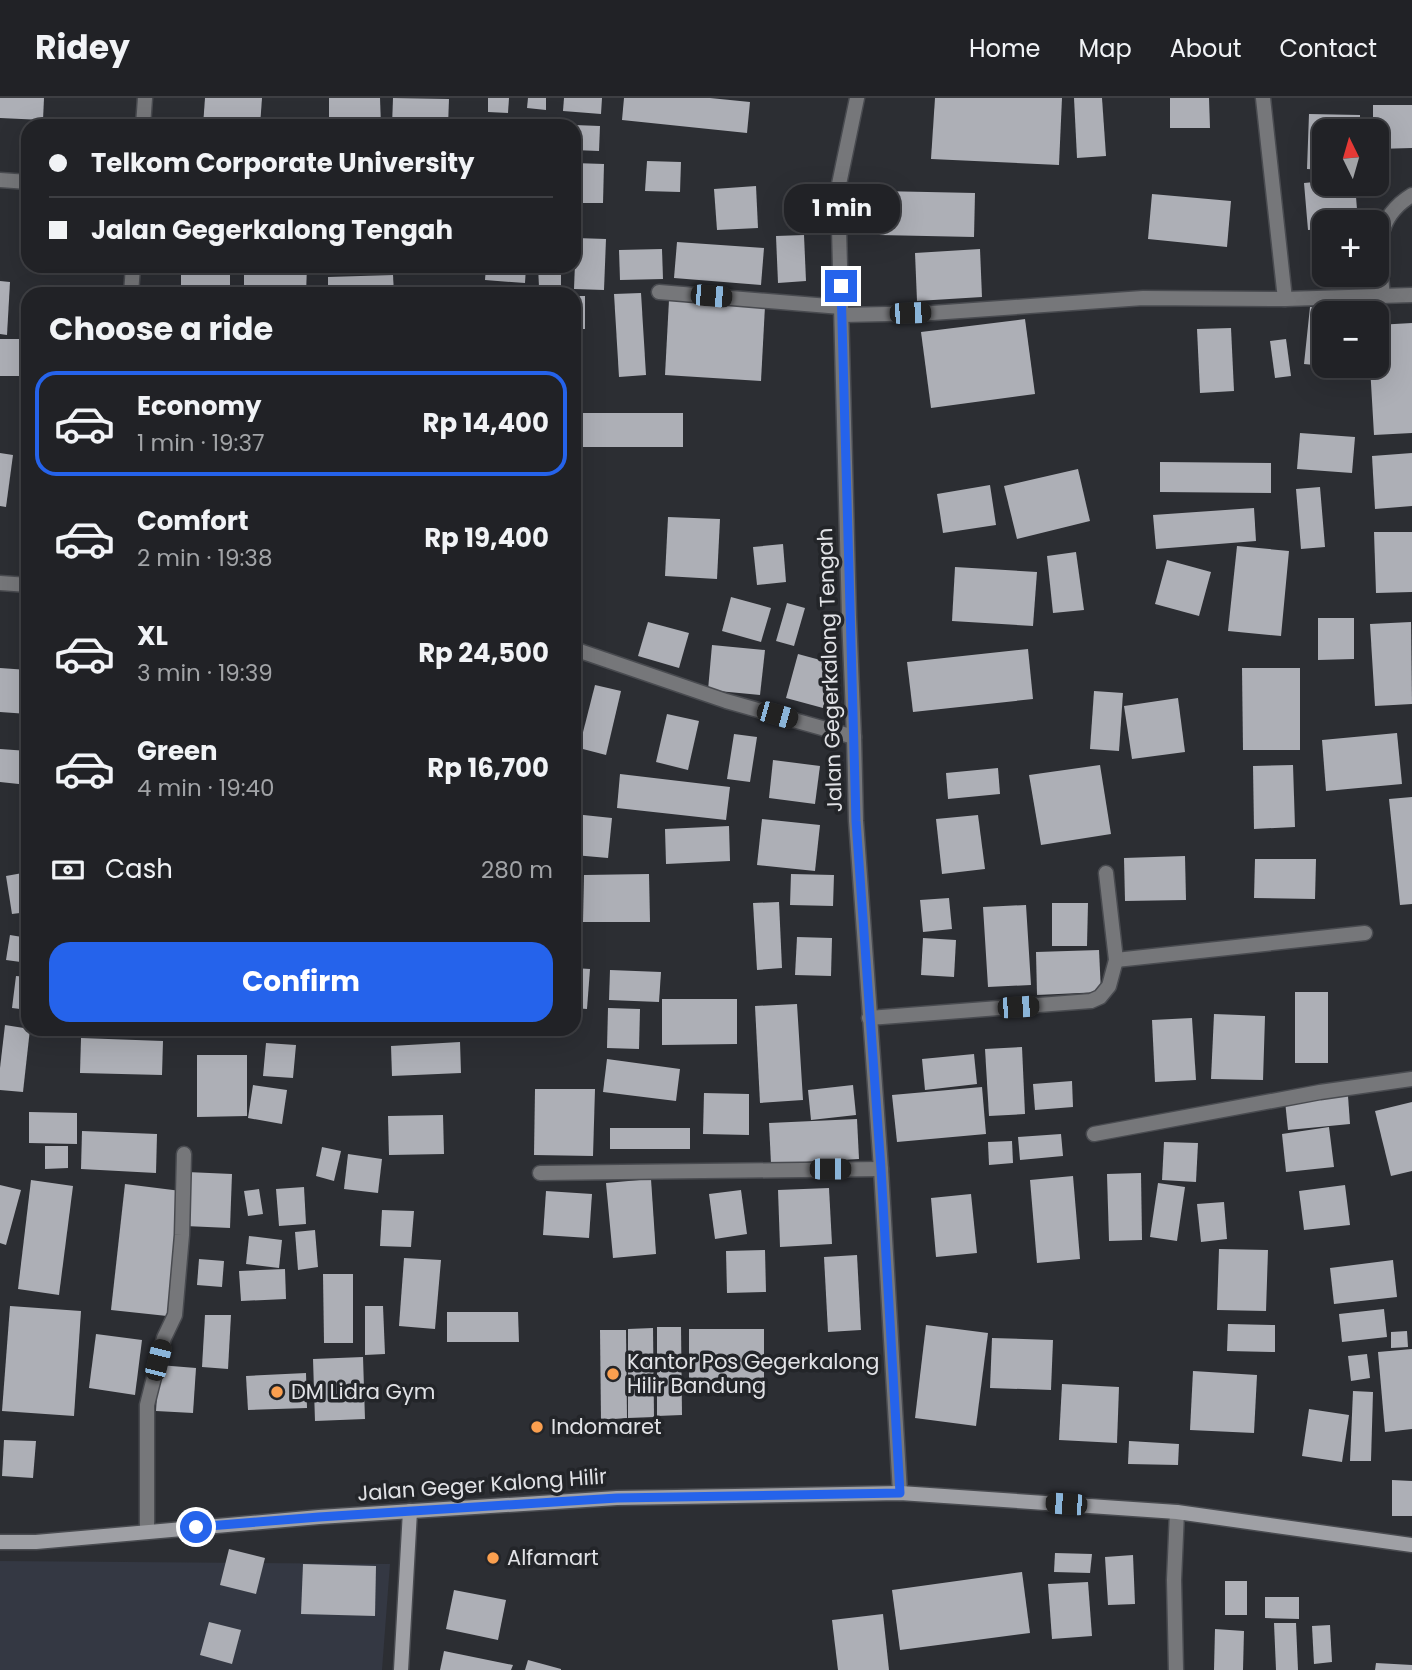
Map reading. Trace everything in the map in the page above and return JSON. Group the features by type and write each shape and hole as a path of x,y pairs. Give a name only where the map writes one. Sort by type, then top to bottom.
{"main road":[{"name":"Jalan Geger Kalong Hilir","path":"0,1542 36,1542 319,1517 617,1498 900,1493 1177,1512 1412,1545"},
{"path":"401,1670 410,1511"}],"street":[{"path":"144,119 145,98"},
{"name":"Jalan Gegerkalong Tengah","path":"857,98 838,189 849,617 856,821 881,1169 900,1493"},
{"path":"1263,98 1285,299"},
{"path":"0,180 21,182"},
{"path":"1383,296 1378,248 1381,232 1399,204 1412,195"},
{"path":"659,292 842,311 932,313 1143,298 1285,299 1412,295"},
{"path":"0,583 21,584"},
{"path":"581,651 726,701 854,737"},
{"path":"869,1018 1091,1001 1100,998 1109,986 1116,960 1106,873"},
{"path":"1116,960 1365,933"},
{"path":"1094,1134 1320,1092 1412,1079"},
{"path":"147,1532 147,1405 164,1338 175,1315 182,1235 184,1154"},
{"path":"540,1173 881,1169"},
{"path":"1176,1670 1174,1580 1177,1512"}],"shaded area":[{"path":"0,1561 390,1564 382,1670 0,1670"}],"building":[{"path":"0,98 44,98 43,119 0,118"},
{"path":"205,98 262,98 260,119 204,119"},
{"path":"329,98 380,98 381,119 329,119"},
{"path":"393,98 449,99 448,119 392,119"},
{"path":"488,98 509,98 508,113 488,112"},
{"path":"528,98 546,98 546,110 527,108"},
{"path":"564,98 602,98 601,114 563,111"},
{"path":"624,98 710,98 750,102 747,133 622,120"},
{"path":"935,98 1062,98 1059,165 931,159"},
{"path":"1074,98 1102,98 1106,156 1077,158"},
{"path":"1170,98 1209,98 1210,128 1170,128"},
{"path":"1373,105 1412,105 1412,148 1390,149 1390,119 1373,119"},
{"path":"1309,114 1360,115 1360,119 1312,119 1312,169 1307,169"},
{"path":"581,125 600,126 599,151 581,150"},
{"path":"647,161 681,162 680,192 645,191"},
{"path":"581,163 604,164 603,203 581,203"},
{"path":"1312,182 1312,196 1356,196 1357,210 1312,210 1312,230 1308,230 1304,183"},
{"path":"756,186 758,228 717,230 714,189"},
{"path":"880,191 975,193 974,237 879,235"},
{"path":"1152,194 1231,201 1227,247 1148,239"},
{"path":"804,235 806,281 778,283 776,236"},
{"path":"581,238 606,239 604,290 574,287 575,273 581,273"},
{"path":"677,242 764,248 761,285 674,278"},
{"path":"662,249 663,279 620,280 619,250"},
{"path":"980,249 982,297 917,301 915,253"},
{"path":"181,273 230,273 230,287 181,287"},
{"path":"244,273 307,273 306,287 244,287"},
{"path":"486,273 526,273 525,283 485,280"},
{"path":"538,273 561,273 561,286 539,287"},
{"path":"393,275 394,287 328,287 328,277"},
{"path":"0,281 10,282 7,335 0,334"},
{"path":"641,293 646,375 619,377 614,294"},
{"path":"581,296 585,296 585,329 581,329"},
{"path":"669,300 765,306 761,381 665,375"},
{"path":"1310,307 1312,307 1312,365 1304,364"},
{"path":"1025,319 1035,394 931,408 921,332"},
{"path":"1412,323 1412,433 1374,435 1371,378 1389,378 1389,324"},
{"path":"1231,328 1234,391 1200,393 1197,329"},
{"path":"0,339 21,339 21,376 0,376"},
{"path":"1286,339 1291,376 1275,378 1270,341"},
{"path":"581,413 683,413 683,447 581,447"},
{"path":"1300,433 1355,437 1352,473 1297,469"},
{"path":"0,453 13,455 6,507 0,506"},
{"path":"1412,453 1412,506 1375,509 1372,456"},
{"path":"1160,462 1271,463 1271,493 1160,492"},
{"path":"1078,469 1090,521 1017,539 1004,486"},
{"path":"990,485 996,525 943,533 937,494"},
{"path":"1320,487 1325,547 1301,549 1296,489"},
{"path":"1254,508 1256,541 1156,549 1153,515"},
{"path":"668,517 720,519 717,579 665,576"},
{"path":"1374,532 1412,532 1412,592 1376,593"},
{"path":"783,544 786,582 757,585 753,547"},
{"path":"1237,546 1289,551 1281,636 1228,631"},
{"path":"1076,552 1084,610 1053,613 1047,556"},
{"path":"1167,560 1211,572 1199,616 1155,604"},
{"path":"955,567 1037,572 1033,626 952,621"},
{"path":"731,597 771,608 761,642 722,631"},
{"path":"787,603 805,608 794,646 776,641"},
{"path":"1318,618 1354,618 1354,659 1318,660"},
{"path":"648,622 689,633 679,668 638,656"},
{"path":"1411,622 1412,704 1375,706 1370,624"},
{"path":"712,645 765,650 760,695 708,690"},
{"path":"1028,649 1033,699 913,712 907,662"},
{"path":"798,654 835,664 823,708 786,698"},
{"path":"0,668 21,670 21,714 0,712"},
{"path":"1242,668 1300,668 1300,750 1243,750"},
{"path":"595,685 621,691 606,755 581,749"},
{"path":"1094,691 1123,693 1119,751 1090,749"},
{"path":"1178,698 1185,752 1132,759 1124,706"},
{"path":"667,714 699,721 688,770 656,762"},
{"path":"1397,733 1402,784 1326,791 1322,740"},
{"path":"734,734 757,737 750,782 727,779"},
{"path":"0,749 21,750 21,784 0,782"},
{"path":"773,760 820,766 815,804 769,798"},
{"path":"1100,765 1111,834 1041,845 1029,775"},
{"path":"1293,765 1295,827 1254,829 1253,766"},
{"path":"998,768 1000,794 948,799 946,773"},
{"path":"620,774 730,787 726,820 617,808"},
{"path":"1412,797 1412,904 1400,905 1389,799"},
{"path":"581,815 612,818 608,858 581,856"},
{"path":"978,815 985,869 942,874 936,819"},
{"path":"762,819 820,825 815,871 757,865"},
{"path":"729,826 730,861 666,864 665,829"},
{"path":"1185,856 1186,900 1125,901 1124,858"},
{"path":"1255,859 1316,859 1315,899 1254,898"},
{"path":"21,873 21,913 12,914 6,876"},
{"path":"649,874 650,922 583,922 584,875"},
{"path":"791,874 834,875 833,906 790,905"},
{"path":"949,898 952,929 923,932 920,900"},
{"path":"779,902 782,968 757,970 753,903"},
{"path":"1052,903 1088,903 1087,946 1052,946"},
{"path":"1026,905 1031,985 988,987 983,907"},
{"path":"10,935 21,937 21,962 6,960"},
{"path":"797,937 832,938 831,976 795,975"},
{"path":"923,938 956,940 954,977 921,975"},
{"path":"1099,950 1101,992 1037,995 1036,952"},
{"path":"581,968 590,969 587,1009 581,1009"},
{"path":"610,970 661,972 659,1002 609,1000"},
{"path":"16,976 21,976 21,1009 12,1008"},
{"path":"1295,992 1328,992 1328,1063 1295,1063"},
{"path":"662,999 737,999 737,1044 662,1045"},
{"path":"797,1004 803,1100 760,1103 755,1006"},
{"path":"608,1008 640,1009 639,1049 607,1048"},
{"path":"1214,1014 1265,1016 1263,1080 1211,1079"},
{"path":"1192,1018 1196,1080 1155,1082 1152,1020"},
{"path":"5,1025 21,1028 21,1036 29,1036 23,1092 0,1090"},
{"path":"81,1038 163,1041 162,1075 80,1073"},
{"path":"460,1042 461,1073 392,1076 391,1046"},
{"path":"266,1043 296,1045 293,1078 263,1076"},
{"path":"1022,1047 1025,1114 989,1116 985,1049"},
{"path":"974,1054 977,1084 925,1090 922,1059"},
{"path":"197,1055 247,1055 247,1116 197,1117"},
{"path":"607,1059 680,1069 676,1101 603,1092"},
{"path":"1072,1081 1073,1107 1035,1110 1033,1084"},
{"path":"253,1085 287,1090 282,1124 248,1118"},
{"path":"853,1085 856,1115 811,1120 808,1090"},
{"path":"982,1087 986,1134 897,1142 892,1095"},
{"path":"535,1089 595,1089 593,1156 534,1155"},
{"path":"704,1093 749,1094 749,1135 703,1134"},
{"path":"1348,1096 1350,1124 1288,1130 1285,1101"},
{"path":"1412,1102 1412,1171 1391,1176 1375,1111"},
{"path":"29,1112 77,1113 77,1144 29,1143"},
{"path":"443,1115 444,1154 389,1155 388,1116"},
{"path":"857,1119 859,1159 771,1164 769,1123"},
{"path":"1329,1127 1334,1167 1286,1172 1282,1134"},
{"path":"610,1128 690,1128 690,1149 610,1149"},
{"path":"82,1131 157,1134 156,1173 81,1169"},
{"path":"1061,1134 1063,1156 1020,1160 1018,1137"},
{"path":"1012,1141 1013,1163 989,1165 988,1142"},
{"path":"1164,1142 1198,1143 1196,1182 1162,1180"},
{"path":"45,1146 68,1146 68,1168 45,1169"},
{"path":"322,1147 341,1151 334,1181 316,1176"},
{"path":"348,1154 382,1159 378,1193 344,1189"},
{"path":"187,1172 232,1174 230,1228 185,1226"},
{"path":"1141,1173 1142,1240 1109,1241 1107,1174"},
{"path":"1073,1176 1080,1259 1037,1263 1030,1180"},
{"path":"651,1179 656,1254 613,1258 606,1183"},
{"path":"31,1180 73,1186 59,1295 18,1289"},
{"path":"1158,1183 1185,1187 1177,1241 1150,1237"},
{"path":"125,1184 181,1191 167,1316 111,1310"},
{"path":"0,1185 21,1190 6,1245 0,1243"},
{"path":"1345,1185 1350,1225 1304,1230 1299,1191"},
{"path":"304,1187 306,1224 279,1226 276,1189"},
{"path":"829,1188 832,1244 780,1247 778,1190"},
{"path":"259,1189 263,1214 248,1216 244,1191"},
{"path":"741,1190 747,1234 715,1239 709,1194"},
{"path":"546,1191 592,1194 589,1238 543,1235"},
{"path":"971,1194 977,1253 936,1257 931,1198"},
{"path":"1224,1202 1227,1239 1201,1242 1197,1204"},
{"path":"382,1210 414,1211 411,1247 380,1246"},
{"path":"315,1230 318,1267 298,1270 295,1232"},
{"path":"249,1236 282,1240 279,1268 246,1264"},
{"path":"1219,1249 1268,1250 1266,1311 1217,1310"},
{"path":"765,1250 766,1292 727,1293 726,1251"},
{"path":"857,1255 861,1330 828,1332 824,1257"},
{"path":"404,1258 441,1260 435,1329 399,1326"},
{"path":"199,1259 224,1261 222,1287 197,1285"},
{"path":"1393,1260 1397,1297 1334,1304 1330,1268"},
{"path":"285,1269 286,1299 241,1301 239,1271"},
{"path":"323,1274 353,1274 353,1343 324,1343"},
{"path":"10,1306 81,1311 74,1416 2,1411"},
{"path":"365,1306 383,1306 385,1354 365,1355"},
{"path":"1384,1309 1387,1337 1342,1342 1339,1314"},
{"path":"447,1312 518,1312 519,1342 447,1342"},
{"path":"205,1315 231,1315 228,1369 202,1367"},
{"path":"1228,1324 1275,1325 1275,1352 1227,1351"},
{"path":"926,1325 988,1333 976,1426 915,1418"},
{"path":"657,1327 681,1327 682,1415 657,1416"},
{"path":"653,1328 654,1417 628,1418 628,1329"},
{"path":"689,1329 764,1329 764,1394 689,1394"},
{"name":"Kantor Pos Gegerkalong Hilir Bandung","path":"600,1330 626,1330 627,1418 601,1420"},
{"path":"1407,1331 1408,1347 1391,1348 1391,1332"},
{"path":"96,1334 142,1340 135,1395 89,1388"},
{"path":"992,1338 1053,1340 1051,1390 990,1388"},
{"path":"1412,1349 1412,1429 1385,1432 1378,1352"},
{"path":"1367,1354 1370,1378 1351,1381 1348,1356"},
{"path":"363,1357 365,1419 315,1421 313,1359"},
{"path":"159,1365 196,1368 193,1413 156,1411"},
{"path":"1193,1371 1257,1375 1254,1433 1190,1430"},
{"name":"DM Lidra Gym","path":"306,1373 307,1408 248,1410 246,1376"},
{"path":"1062,1384 1119,1387 1117,1443 1059,1440"},
{"path":"1353,1391 1373,1392 1371,1461 1350,1461"},
{"path":"1309,1409 1349,1415 1342,1462 1302,1456"},
{"path":"4,1440 36,1441 33,1478 2,1476"},
{"path":"1129,1441 1179,1444 1178,1465 1128,1464"},
{"path":"1392,1480 1412,1481 1412,1516 1392,1516"},
{"path":"229,1549 265,1558 256,1594 220,1585"},
{"path":"1055,1553 1092,1554 1090,1573 1054,1572"},
{"path":"1133,1555 1135,1604 1108,1605 1105,1557"},
{"path":"303,1564 376,1566 375,1616 301,1614"},
{"path":"1022,1572 1030,1633 900,1650 892,1590"},
{"path":"1225,1581 1247,1581 1247,1615 1225,1615"},
{"path":"1088,1582 1092,1636 1052,1639 1048,1584"},
{"path":"454,1590 506,1600 498,1640 446,1629"},
{"path":"1265,1597 1299,1597 1299,1619 1265,1618"},
{"path":"883,1614 889,1670 838,1670 832,1620"},
{"path":"209,1622 241,1630 232,1664 200,1655"},
{"path":"1274,1623 1296,1623 1298,1670 1276,1670"},
{"path":"1330,1625 1332,1662 1314,1664 1312,1626"},
{"path":"1215,1629 1244,1631 1243,1670 1214,1670"},
{"path":"444,1651 513,1665 511,1670 440,1670"},
{"path":"528,1660 561,1669 561,1670 525,1670"},
{"path":"1376,1663 1412,1665 1412,1670 1375,1670"}],"place":[{"name":"Kantor Pos Gegerkalong Hilir Bandung","path":"613,1374"},
{"name":"DM Lidra Gym","path":"277,1392"},
{"name":"Indomaret","path":"537,1427"},
{"name":"Alfamart","path":"493,1558"}],"route":[{"path":"196,1527 617,1498 900,1493 881,1169 856,821 841,286"}]}
